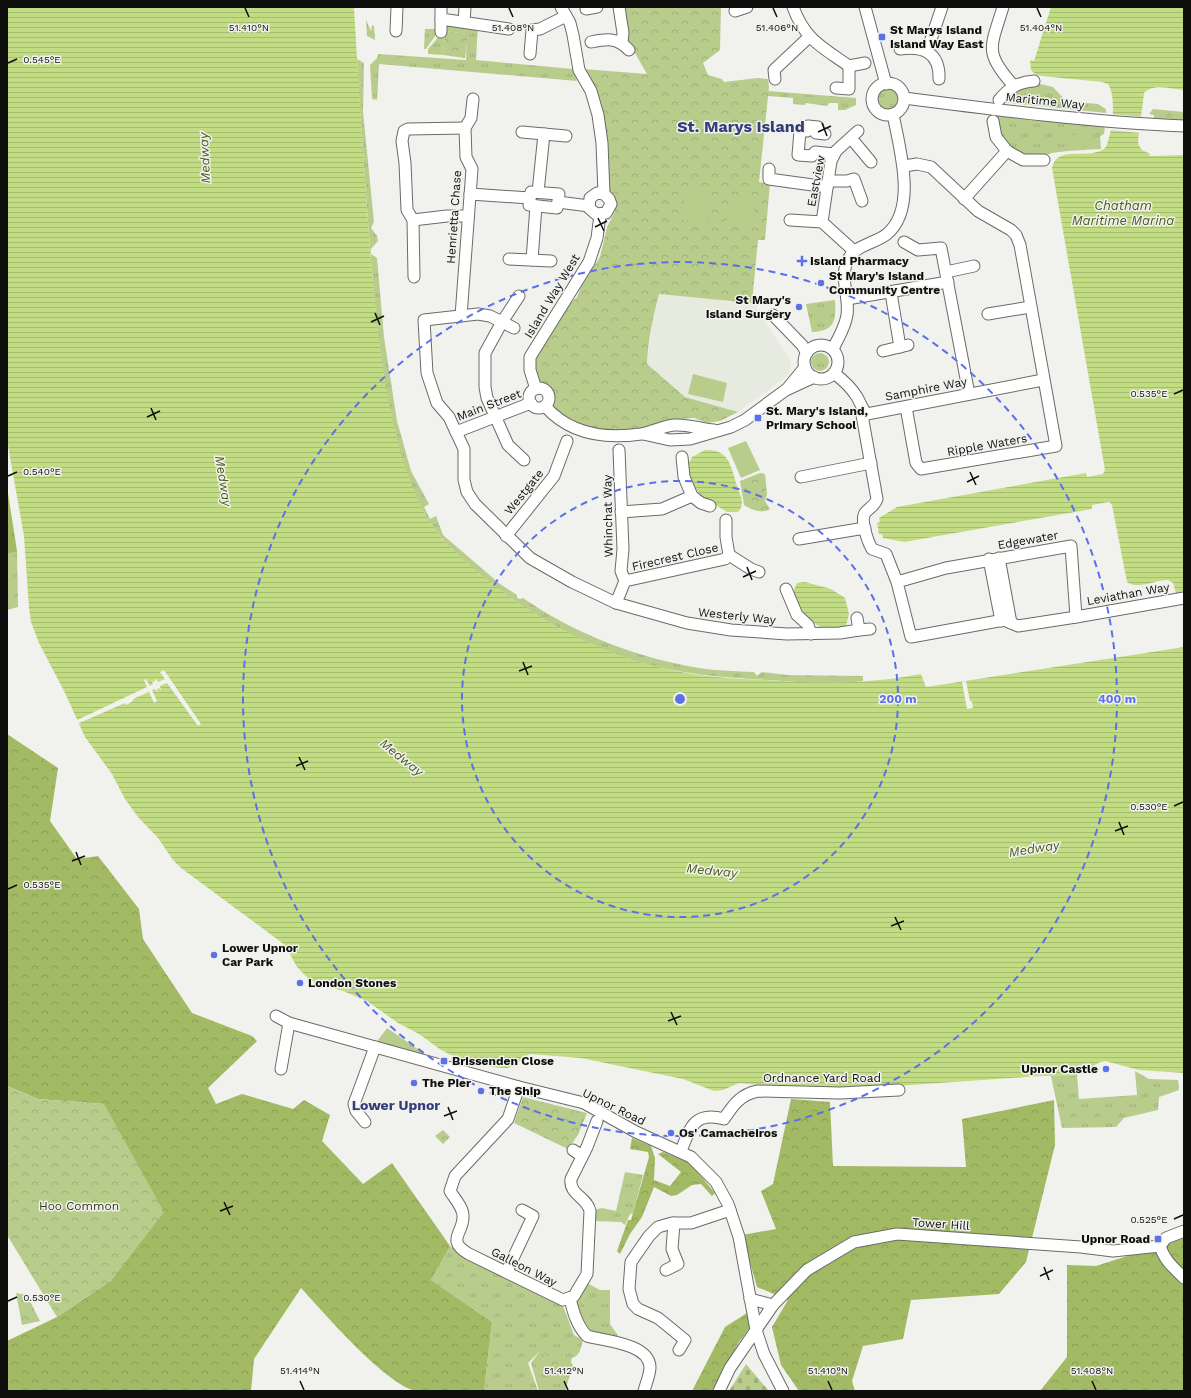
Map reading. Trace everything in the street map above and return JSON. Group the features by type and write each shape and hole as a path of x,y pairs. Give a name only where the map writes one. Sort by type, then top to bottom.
{"street":[{"path":"396,31 397,7"},
{"path":"440,32 441,7"},
{"path":"464,22 465,7"},
{"path":"586,9 597,7"},
{"path":"591,42 605,40 625,46 619,7"},
{"path":"735,11 747,7"},
{"path":"793,7 799,22 809,37 849,66 865,63"},
{"path":"865,7 886,84"},
{"path":"927,51 942,7"},
{"path":"1002,7 992,45 993,58 998,69 1014,86"},
{"path":"530,54 532,30 540,29 564,11 573,35 579,70 591,91 598,115 602,143 604,194 609,199 610,208 606,213 600,215 593,213 589,206 590,198 593,195 604,194"},
{"path":"441,19 509,30"},
{"path":"775,80 774,70 809,37"},
{"path":"900,49 914,47 927,51 932,55 936,62 939,70 939,79"},
{"path":"836,88 849,89 849,66"},
{"path":"999,100 1014,86 1024,82 1034,81"},
{"path":"886,84 896,86 903,93 904,98 901,108 893,114 883,114 878,111 873,102 874,92 881,85 886,84"},
{"name":"Henrietta Chase","path":"461,316 472,169 466,157 464,128 471,118 472,98"},
{"name":"Maritime Way","path":"904,98 972,107 1080,118 1179,126"},
{"path":"833,349 844,329 847,314 844,274 848,258 854,252 886,234 895,225 902,206 905,188 904,166 893,114"},
{"path":"993,121 996,137 1006,151 1022,160 1044,160"},
{"path":"825,134 816,133 818,127 808,126 807,131 796,131 798,155 812,156 815,152 834,154"},
{"path":"414,277 413,220 407,210 405,163 402,141 404,131 408,128 464,128"},
{"path":"522,132 566,136"},
{"path":"532,260 535,199 544,134"},
{"name":"Eastview","path":"822,222 834,154 855,134 870,162"},
{"path":"964,199 1006,151"},
{"path":"904,166 917,164 931,166 964,199 982,214 1007,227 1016,235 1020,245 1043,380"},
{"path":"769,169 768,179 828,184 854,179 862,201"},
{"path":"470,194 535,199 559,194 558,202 589,206"},
{"name":"Island Way West","path":"545,406 548,401 548,395 543,390 536,389 530,370 530,357 589,262 597,238 600,215"},
{"path":"413,220 447,216 468,216"},
{"path":"790,220 822,222 854,252"},
{"path":"904,242 918,250 941,248 969,394"},
{"path":"509,258 550,261"},
{"path":"847,299 890,292 947,277 974,266"},
{"path":"883,352 904,346 890,292"},
{"path":"519,296 502,322 485,353 485,387 487,398 508,445 524,460"},
{"path":"988,314 1030,307"},
{"path":"773,315 807,352"},
{"path":"461,316 490,316 514,328"},
{"name":"Westerly Way","path":"461,316 424,320 427,373 437,403 449,417 464,449 464,480 467,492 475,504 530,558 572,582 616,603 680,622 731,630 787,634 840,633 862,626"},
{"path":"536,389 530,396 531,403 537,408 545,406 555,418 572,427 588,432 618,435 643,434 669,440 688,440 741,422 787,389 814,377 825,378 834,373 838,364 836,354 833,349 819,344 807,352 805,357 805,367 814,377"},
{"path":"787,389 805,367"},
{"path":"834,373 848,384 858,398 863,410 868,414"},
{"name":"Samphire Way","path":"868,414 1043,380"},
{"name":"Ripple Waters","path":"906,406 916,463 921,469 1056,446 1043,380"},
{"name":"Main Street","path":"456,432 531,403"},
{"path":"868,414 862,416 877,498 875,504 864,515 865,528 872,549 886,554 897,582 911,637 1006,622 1018,626 1076,617"},
{"name":"Westgate","path":"506,536 554,476 566,441"},
{"name":"Whinchat Way","path":"619,450 623,552 621,570 625,581"},
{"path":"682,457 684,477 692,496 699,502 710,506"},
{"path":"801,477 872,467"},
{"path":"621,512 660,509 692,496"},
{"name":"Firecrest Close","path":"726,520 726,537 729,555 751,570 759,572"},
{"path":"799,539 865,528"},
{"name":"Edgewater","path":"897,582 946,568 1071,546 1076,617"},
{"name":"Firecrest Close","path":"616,603 625,581 724,559 729,555"},
{"path":"994,559 1006,622"},
{"path":"786,589 797,615 808,625 811,634"},
{"name":"Leviathan Way","path":"1076,617 1179,598"},
{"name":"Upnor Road","path":"276,1016 289,1023 519,1087 584,1103 636,1132 681,1151 700,1164 714,1179 725,1195 739,1237 756,1330 764,1354 783,1391"},
{"path":"281,1069 289,1023"},
{"path":"365,1122 356,1111 354,1104 375,1047"},
{"name":"Galleon Way","path":"519,1087 509,1117 455,1176 450,1190 463,1216 457,1233 457,1240 459,1246 469,1254 507,1271 556,1298 562,1300 570,1298"},
{"name":"Ordnance Yard Road","path":"681,1151 689,1130 696,1120 708,1117 724,1119 736,1102 749,1092 840,1093 899,1090"},
{"path":"597,1121 570,1184 575,1193 588,1204 591,1226 587,1274 580,1288 570,1298 579,1325 587,1336 624,1343 647,1359 650,1366 644,1391"},
{"path":"573,1150 582,1156"},
{"path":"507,1271 533,1216 522,1210"},
{"path":"685,1341 658,1318 638,1309 630,1297 630,1270 636,1253 654,1230 661,1226 674,1223 691,1223 702,1218 730,1210"},
{"path":"666,1270 678,1264 672,1249 674,1223"},
{"path":"1184,1231 1166,1238 1160,1246 1163,1254 1184,1278"},
{"name":"Tower Hill","path":"719,1391 730,1368 773,1305 807,1270 854,1242 897,1234 1081,1247 1113,1251 1160,1246"},
{"path":"750,1300 773,1305"}],"shaded area":[{"path":"659,294 752,303 756,306 790,359 791,364 789,373 786,377 738,412 685,397 647,364 653,318"}],"green space":[{"path":"622,7 721,7 720,50 703,63 708,75 722,79 724,82 758,78 768,79 769,87 759,182 770,183 765,240 758,240 752,303 659,294 650,337 647,364 685,397 738,412 720,421 707,423 694,418 680,419 653,428 603,433 580,427 554,411 549,390 538,380 533,359 564,310 577,297 582,285 600,257 607,227 615,211 614,201 608,190 583,69 647,74 628,41"},
{"path":"366,20 371,31 372,25 374,26 375,40 367,36"},
{"path":"444,23 478,25 476,60 573,69 577,81 379,64 377,100 372,99 370,65 377,58 378,54 466,60 467,34 445,31 443,55 428,54 428,49 436,40"},
{"path":"425,29 437,29 438,32 426,49 424,49"},
{"path":"445,31 468,34 465,58 443,55"},
{"path":"357,59 364,63 363,112 374,222 371,228 377,236 378,241 371,249 371,254 377,258 384,337 397,421 411,471 429,504 424,507 430,519 436,516 443,535 500,584 517,595 517,598 523,598 564,623 585,633 630,651 676,664 713,670 754,672 757,676 762,672 787,675 863,676 863,681 815,683 717,676 667,669 619,655 573,635 528,610 477,572 438,534 423,511 405,469 396,437 383,370 378,335 369,235"},
{"path":"1036,83 1053,87 1066,101 1098,104 1106,109 1106,113 1002,102 1016,87"},
{"path":"888,89 895,92 898,99 895,106 888,109 881,106 878,99 881,92"},
{"path":"768,91 856,98 856,105 845,110 838,110 838,103 829,103 827,106 806,103 805,105 793,104 793,98 768,96"},
{"path":"1153,109 1184,112 1184,121 1159,118 1154,119 1154,115 1149,114"},
{"path":"997,116 1105,126 1104,134 1100,136 1101,149 1075,150 1027,157 1019,154 1008,145 1000,132"},
{"path":"1067,134 1095,139 1094,148 1067,143"},
{"path":"685,190 711,194 707,224 683,220"},
{"path":"729,194 755,199 752,228 727,224"},
{"path":"835,300 833,323 826,329 812,332 806,304"},
{"path":"816,353 824,353 829,358 827,369 824,371 816,371 811,366 811,358"},
{"path":"693,374 727,383 723,402 688,394"},
{"path":"746,441 760,470 741,478 728,448"},
{"path":"760,473 765,474 767,494 765,501 770,509 763,511 753,510 744,505 740,481"},
{"path":"7,487 17,551 7,554"},
{"path":"17,549 18,607 7,610 7,553"},
{"path":"7,734 58,768 50,821 77,859 98,856 139,909 143,939 192,1013 252,1036 257,1041 208,1088 216,1104 242,1094 293,1109 304,1100 330,1115 322,1141 363,1184 392,1163 450,1246 431,1280 492,1322 484,1391 416,1391 403,1386 388,1376 356,1347 301,1288 254,1359 251,1391 7,1391 7,1341 57,1317 112,1280 104,1104 38,1099 7,1086"},
{"path":"387,1028 422,1052 427,1058 375,1044"},
{"path":"1135,1071 1149,1079 1178,1080 1179,1090 1159,1097 1158,1110 1124,1118 1116,1127 1062,1128 1051,1076 1077,1075 1079,1099 1137,1095"},
{"name":"Hoo Common","path":"7,1086 38,1099 104,1104 164,1212 112,1280 57,1317 7,1235 7,1158 16,1153 7,1138"},
{"path":"523,1097 587,1113 578,1135 568,1149 514,1123"},
{"path":"791,1099 830,1102 833,1166 966,1167 962,1119 1054,1100 1055,1145 1026,1262 999,1294 911,1300 903,1339 863,1346 852,1381 855,1391 799,1391 781,1365 772,1327 788,1300 757,1287 742,1235 776,1229 761,1191 773,1184"},
{"path":"443,1130 450,1137 443,1144 435,1136"},
{"path":"7,1138 16,1153 7,1158"},
{"path":"632,1138 651,1146 655,1158 654,1180 670,1186 681,1172 658,1154 663,1152 690,1163 715,1193 712,1196 701,1184 692,1185 677,1195 671,1196 654,1187 642,1217 630,1234 620,1254 617,1251 628,1220 631,1220 649,1157 648,1152 630,1149"},
{"path":"625,1172 643,1175 633,1213 630,1214 625,1225 621,1222 593,1221 592,1210 602,1208 616,1211"},
{"path":"1184,1238 1184,1391 1040,1391 1067,1357 1067,1265 1096,1266"},
{"path":"450,1246 479,1265 563,1306 574,1335 583,1340 577,1355 572,1358 571,1362 573,1366 565,1391 539,1391 531,1363 540,1351 528,1363 538,1391 484,1391 492,1322 431,1280"},
{"path":"585,1282 600,1290 610,1290 610,1324 619,1337 592,1332 587,1330 584,1326 574,1300"},
{"path":"16,1293 27,1295 40,1321 22,1325"},
{"path":"747,1313 751,1326 739,1342 712,1391 692,1391 725,1327"},
{"path":"551,1347 563,1351 559,1369 554,1368 552,1372 541,1370 544,1353 549,1354"},
{"path":"746,1364 769,1391 729,1391"}],"water":[{"name":"Medway","path":"7,7 354,7 369,236 375,301 383,370 389,404 406,468 423,511 448,544 468,564 490,582 535,614 560,628 611,652 665,669 692,674 729,678 785,681 844,682 883,680 921,674 926,687 1184,647 1184,1073 1139,1070 1105,1061 1098,1063 1084,1073 1074,1076 1040,1076 840,1090 789,1088 739,1083 723,1090 714,1091 683,1079 581,1058 530,1054 514,1066 507,1068 492,1067 453,1056 441,1050 419,1034 398,1023 367,1001 343,991 317,984 308,978 297,967 285,945 181,868 173,860 158,838 138,817 125,799 112,774 85,737 65,693 39,643 31,622 24,536 7,440"},
{"name":"Chatham Maritime Marina","path":"1051,7 1184,7 1184,90 1157,87 1144,93 1138,141 1141,149 1149,153 1150,156 1184,155 1184,591 1176,593 1173,583 1168,580 1142,585 1127,582 1112,505 1109,502 1092,505 1092,509 904,542 883,538 882,534 879,534 877,523 880,522 879,518 897,507 1086,473 1087,477 1103,474 1105,470 1052,168 1055,161 1061,156 1068,154 1092,153 1100,151 1106,147 1112,124 1112,97 1108,84 1102,82 1036,75 1031,70 1030,60 1034,61"},
{"path":"705,450 713,450 720,453 728,460 742,499 742,506 738,512 727,512 703,497 691,484 688,471 689,463 692,457"},
{"path":"805,582 831,589 845,598 849,614 846,626 830,630 818,626 809,618 799,606 793,592 797,583"}],"pier":[{"path":"1110,114 1142,117 1141,133 1108,130"},
{"path":"164,670 201,724 198,726 167,683 160,686 161,691 159,688 157,689 158,693 155,689 152,690 157,701 154,703 149,692 133,699 133,701 126,705 125,703 77,724 75,721 147,687 144,680 146,679 150,686 153,684 151,679 153,682 155,681 155,678 158,682 165,679 160,672"},
{"path":"966,681 973,708 967,709 962,682"}],"place":[{"name":"St Marys Island Island Way East","path":"882,37"},
{"name":"Island Pharmacy","path":"802,261"},
{"name":"St Mary's Island Community Centre","path":"821,283"},
{"name":"St Mary's Island Surgery","path":"799,307"},
{"name":"St. Mary's Island, Primary School","path":"758,418"},
{"name":"Lower Upnor Car Park","path":"214,955"},
{"name":"London Stones","path":"300,983"},
{"name":"Brissenden Close","path":"444,1061"},
{"name":"Upnor Castle","path":"1106,1069"},
{"name":"The Pier","path":"414,1083"},
{"name":"The Ship","path":"481,1091"},
{"name":"Os' Camacheiros","path":"671,1133"},
{"name":"Upnor Road","path":"1158,1239"}],"district":[{"name":"St. Marys Island","path":"741,126"},
{"name":"Lower Upnor","path":"396,1105"}]}
